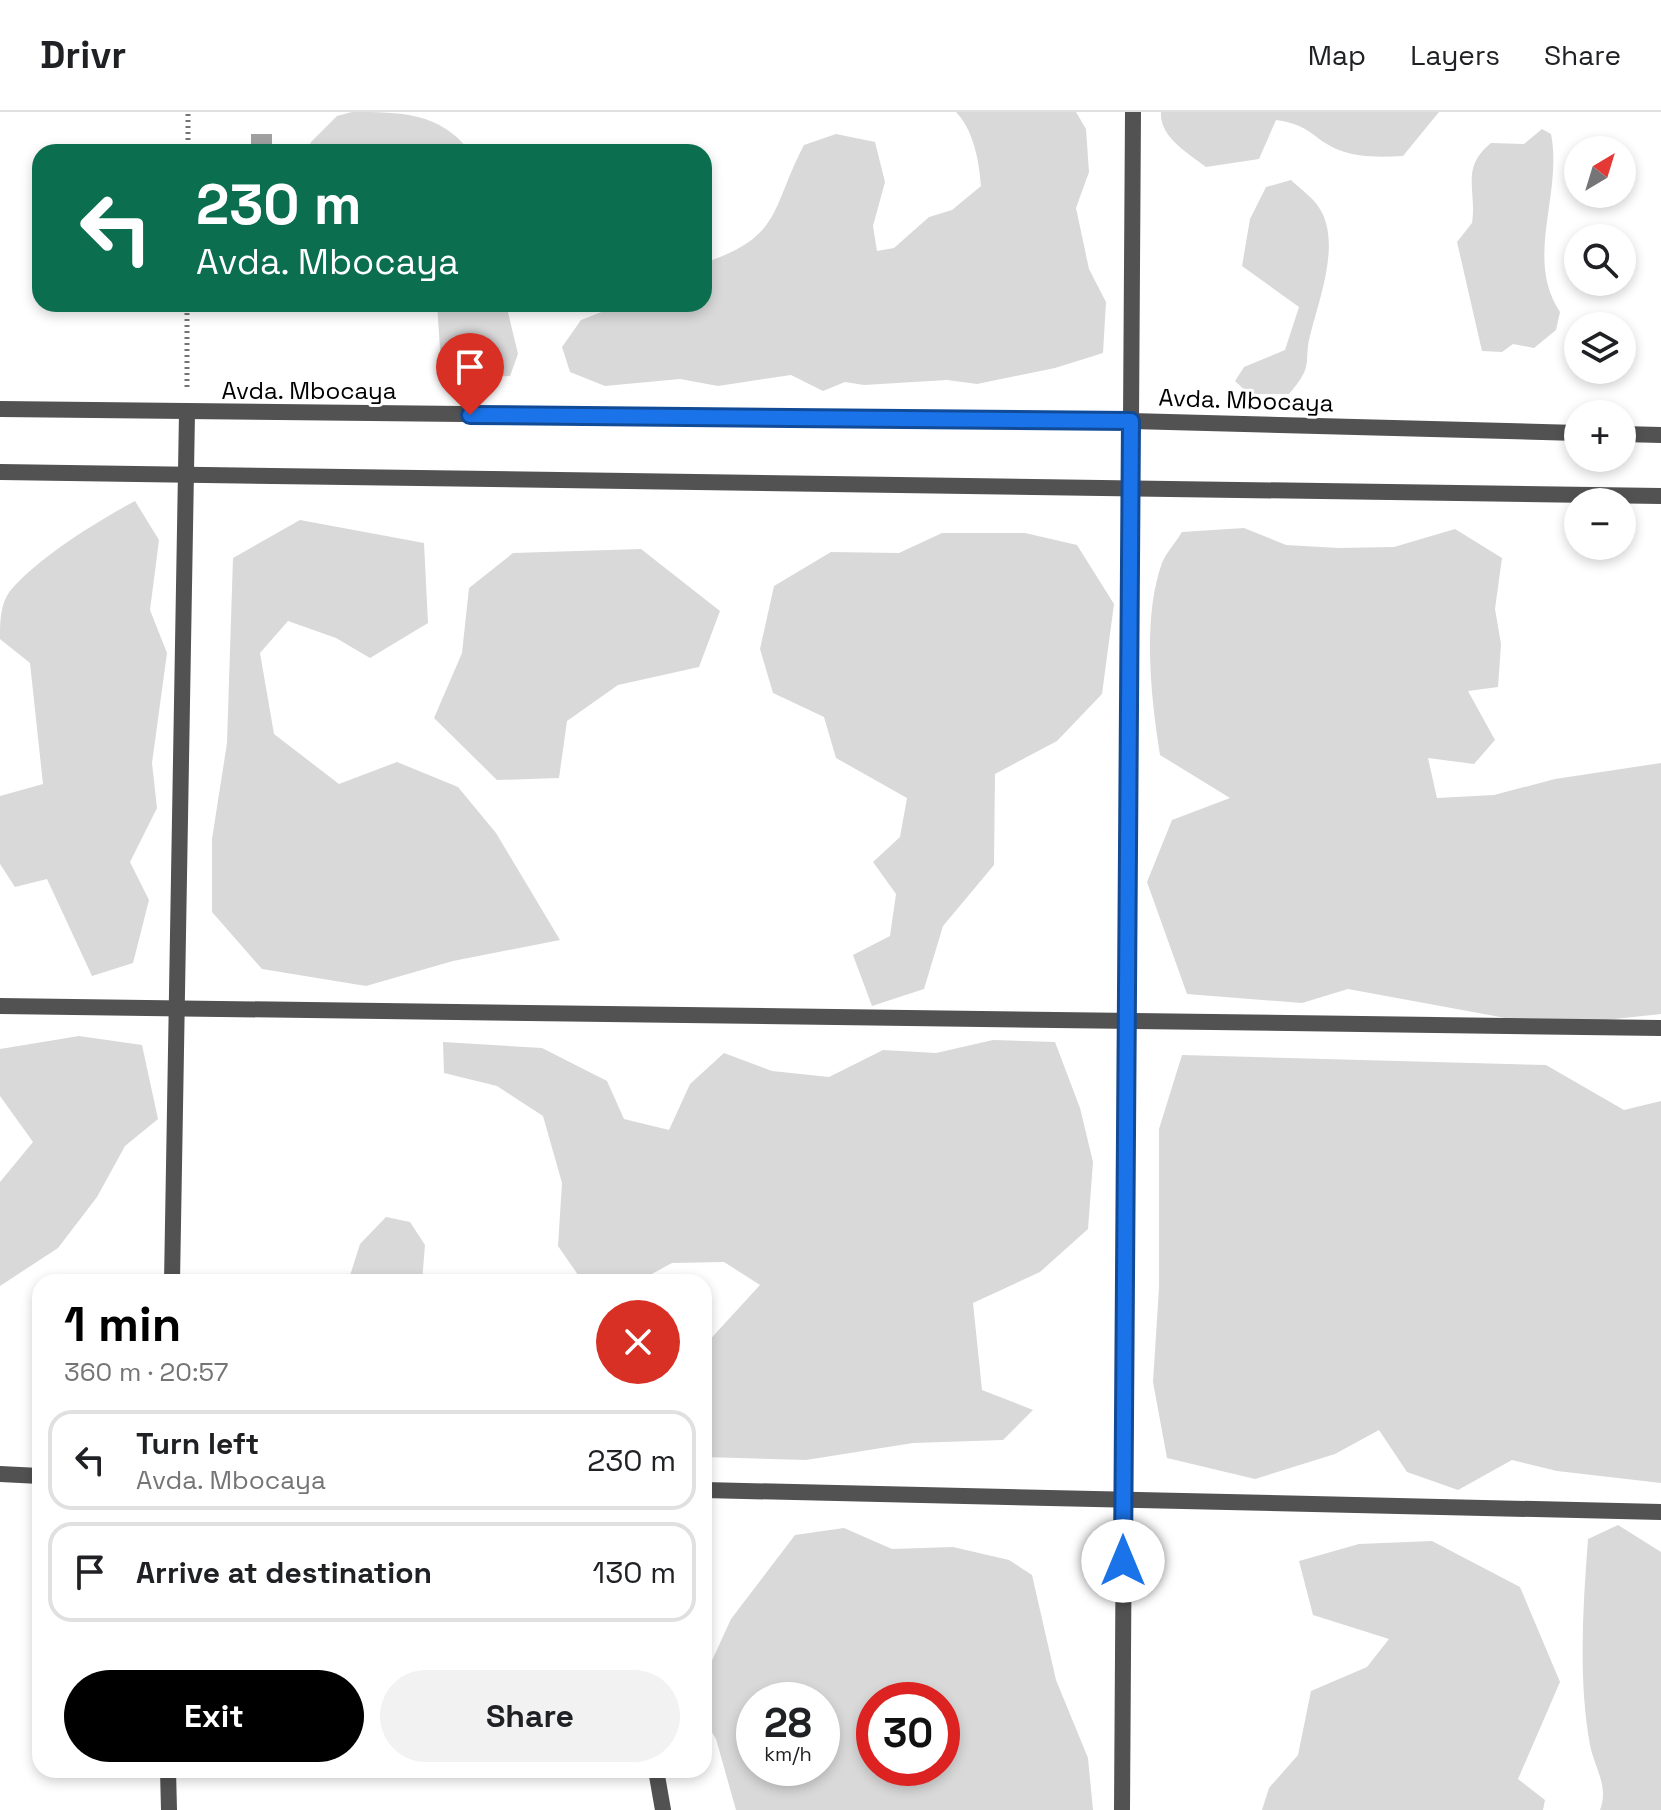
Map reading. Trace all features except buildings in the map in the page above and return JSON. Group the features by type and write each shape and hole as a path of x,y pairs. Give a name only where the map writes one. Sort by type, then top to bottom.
{"street":[{"path":"1122,1810 1133,112"},
{"name":"Avda. Mbocaya","path":"0,409 1131,421 1564,433"},
{"path":"172,1274 187,413"},
{"path":"1636,434 1661,435"},
{"path":"0,472 1661,496"},
{"path":"0,1006 1661,1028"},
{"path":"0,1474 32,1476"},
{"path":"712,1490 1661,1512"},
{"path":"168,1778 169,1810"},
{"path":"657,1778 663,1810"}],"path":[{"path":"188,112 188,144"},
{"path":"187,312 187,413"}],"shaded area":[{"path":"352,112 418,117 446,129 463,144 311,144 337,116"},
{"path":"956,112 1076,112 1086,129 1089,172 1076,208 1089,269 1106,302 1103,353 1055,368 977,384 947,380 864,385 845,382 823,391 791,375 718,386 680,379 605,386 570,372 562,347 581,320 602,312 712,312 712,260 730,253 761,231 778,204 804,145 836,134 875,142 885,182 873,226 877,251 894,248 929,217 952,210 981,186 977,157"},
{"path":"1161,112 1439,112 1403,156 1347,153 1297,125 1276,120 1259,159 1206,167 1170,137"},
{"path":"1542,129 1551,134 1553,157 1544,248 1550,291 1560,312 1556,330 1534,348 1513,344 1502,352 1482,351 1457,242 1472,223 1473,171 1481,152 1491,143 1524,144"},
{"path":"251,134 272,134 272,144 251,144"},
{"path":"1291,180 1315,202 1325,220 1329,251 1327,268 1303,376 1289,394 1249,394 1235,381 1244,367 1285,350 1299,307 1242,266 1250,219 1266,187"},
{"path":"438,312 508,312 518,354 510,376 458,378 441,364"},
{"path":"135,501 159,540 150,610 167,653 152,763 157,808 130,862 149,900 133,963 92,976 47,879 15,887 0,864 0,796 43,784 30,663 0,639 1,620 4,602 22,578 52,553"},
{"path":"300,520 424,543 428,623 370,658 336,638 288,621 260,653 274,734 339,784 397,762 458,787 496,833 560,940 453,961 366,986 262,969 212,912 212,839 227,743 233,558"},
{"path":"1244,528 1286,545 1339,548 1394,547 1455,529 1502,558 1495,609 1501,644 1498,687 1468,691 1495,740 1474,764 1428,758 1437,798 1494,795 1555,779 1661,763 1661,1014 1549,1026 1348,989 1302,1003 1187,994 1147,882 1172,820 1230,798 1160,755 1151,684 1152,608 1162,563 1182,532"},
{"path":"942,533 1025,533 1077,545 1114,604 1102,694 1057,741 995,774 994,865 943,926 924,989 872,1006 853,955 890,936 896,894 873,862 900,837 907,798 836,758 824,717 773,693 760,649 774,586 831,552 899,553"},
{"path":"641,549 720,611 699,667 618,685 567,721 559,778 497,780 434,718 462,653 469,588 513,553"},
{"path":"79,1036 142,1045 158,1119 125,1146 97,1197 58,1248 0,1286 0,1182 33,1142 0,1096 0,1049"},
{"path":"993,1040 1055,1042 1080,1108 1093,1162 1088,1229 1040,1272 973,1303 982,1390 1033,1410 1003,1440 913,1443 806,1460 712,1457 712,1337 760,1285 724,1262 672,1263 652,1274 577,1274 558,1246 562,1183 543,1116 497,1086 444,1073 443,1042 542,1048 607,1081 624,1119 669,1130 690,1084 724,1053 772,1071 829,1077 883,1050 936,1053"},
{"path":"1182,1055 1546,1065 1624,1110 1661,1101 1661,1483 1557,1471 1512,1460 1458,1490 1407,1472 1379,1430 1335,1454 1255,1479 1167,1458 1153,1382 1159,1288 1159,1129"},
{"path":"386,1217 410,1222 425,1245 423,1274 351,1274 360,1244"},
{"path":"1618,1525 1661,1552 1661,1810 1600,1810 1602,1785 1586,1720 1583,1616 1588,1539"},
{"path":"844,1528 892,1549 953,1547 1009,1560 1032,1575 1056,1680 1088,1758 1093,1810 736,1810 712,1732 712,1661 731,1619 795,1535"},
{"path":"1432,1541 1520,1587 1560,1682 1518,1779 1545,1800 1543,1810 1262,1810 1269,1788 1298,1755 1311,1691 1367,1667 1389,1639 1313,1615 1299,1561 1359,1544"}],"route":[{"path":"470,415 1131,421 1123,1561"}]}
